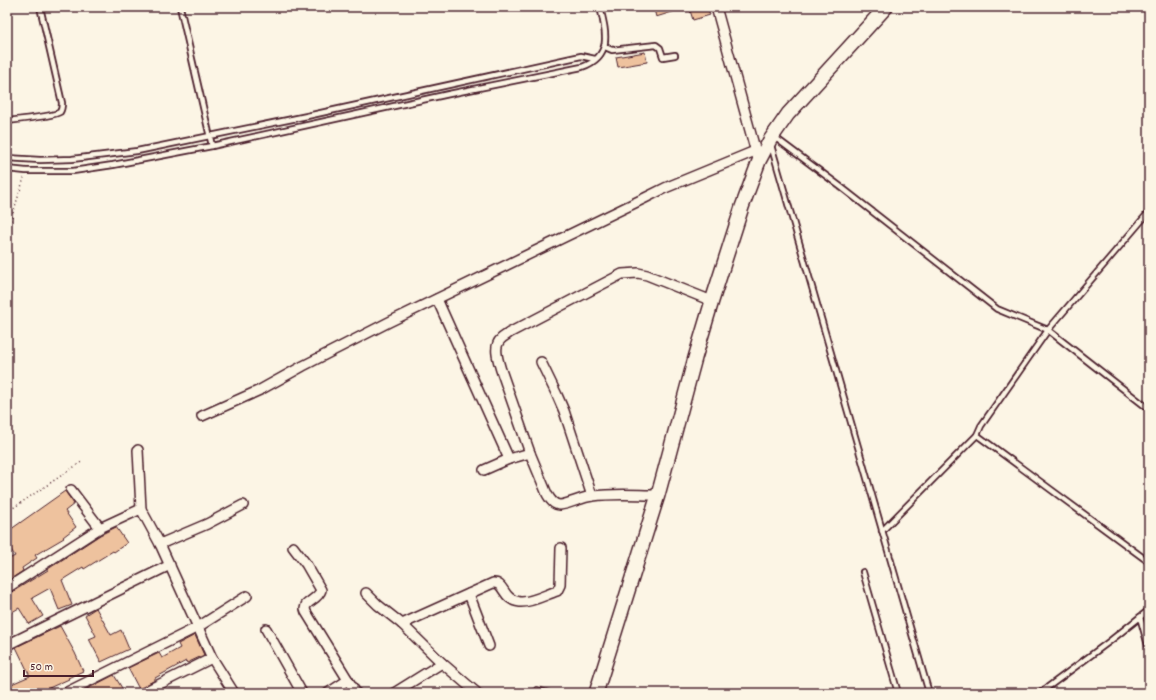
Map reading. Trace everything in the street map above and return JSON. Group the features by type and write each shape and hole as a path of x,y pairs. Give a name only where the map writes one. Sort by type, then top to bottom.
{"main road":[{"path":"596,693 658,495 695,358 757,156 788,114 886,7"}],"street":[{"path":"202,416 260,390 437,299 658,191 757,156 716,7"},
{"path":"658,495 592,496 565,504 554,504 547,494 530,453 497,357 497,348 500,340 509,333 622,274 638,273 646,275 712,301"},
{"path":"437,299 509,459"},
{"path":"541,362 564,411 592,496"},
{"path":"138,450 141,509 160,544 212,658 234,693"},
{"path":"484,470 509,459 530,453"},
{"path":"72,490 100,528"},
{"path":"160,544 207,524 243,504"},
{"path":"7,588 100,528 141,509"},
{"path":"293,547 306,564 320,590 320,594 306,605 306,612 356,693"},
{"path":"402,624 493,583 500,584 507,597 511,600 521,602 557,591 560,585 561,548"},
{"path":"7,645 170,565"},
{"path":"366,593 477,693"},
{"path":"468,594 489,646"},
{"path":"64,693 198,626 247,596"},
{"path":"266,629 302,693"},
{"path":"150,689 212,658"},
{"path":"394,693 442,663"},
{"path":"328,693 348,680"}],"lane":[{"path":"7,121 53,114 60,111 62,107 40,7"},
{"path":"180,7 212,146"},
{"path":"7,169 26,171 73,171 113,165 212,146 448,94 582,67 595,59 605,47 605,36 600,7"},
{"path":"605,47 612,50 656,45 660,48 663,57 675,55"},
{"path":"7,158 40,160 87,158 137,151 307,116 581,56 595,59"},
{"path":"771,138 841,187 996,309 1048,330 1149,409"},
{"path":"771,138 929,693"},
{"path":"882,531 977,435 981,426 1048,330 1149,212"},
{"path":"977,435 1149,562"},
{"path":"863,572 898,693"},
{"path":"1040,693 1149,610"},
{"path":"1140,617 1149,649"},
{"path":"537,690 548,693"}],"path":[{"path":"7,232 26,171"},
{"path":"7,512 83,460"}],"building":[{"path":"661,7 682,7 682,9 656,17 654,9"},
{"path":"689,7 707,7 710,15 693,20"},
{"path":"645,52 647,62 618,67 616,57"},
{"path":"65,491 74,504 65,511 76,527 63,537 64,538 35,555 37,558 22,568 23,571 9,580 7,576 7,560 15,556 7,543 7,532"},
{"path":"116,527 127,543 114,552 113,551 84,569 83,567 62,580 72,605 59,610 50,588 32,598 43,616 29,624 19,608 7,615 7,595 48,570 100,535"},
{"path":"96,608 111,635 121,630 129,649 101,662 89,639 96,636 85,615"},
{"path":"60,626 83,671 38,693 7,693 7,686 30,676 16,647"},
{"path":"195,635 204,655 187,663 186,661 155,678 155,680 139,689 128,668 159,653 162,658 180,648 178,644"},
{"path":"114,675 125,693 89,693 87,689"}]}
